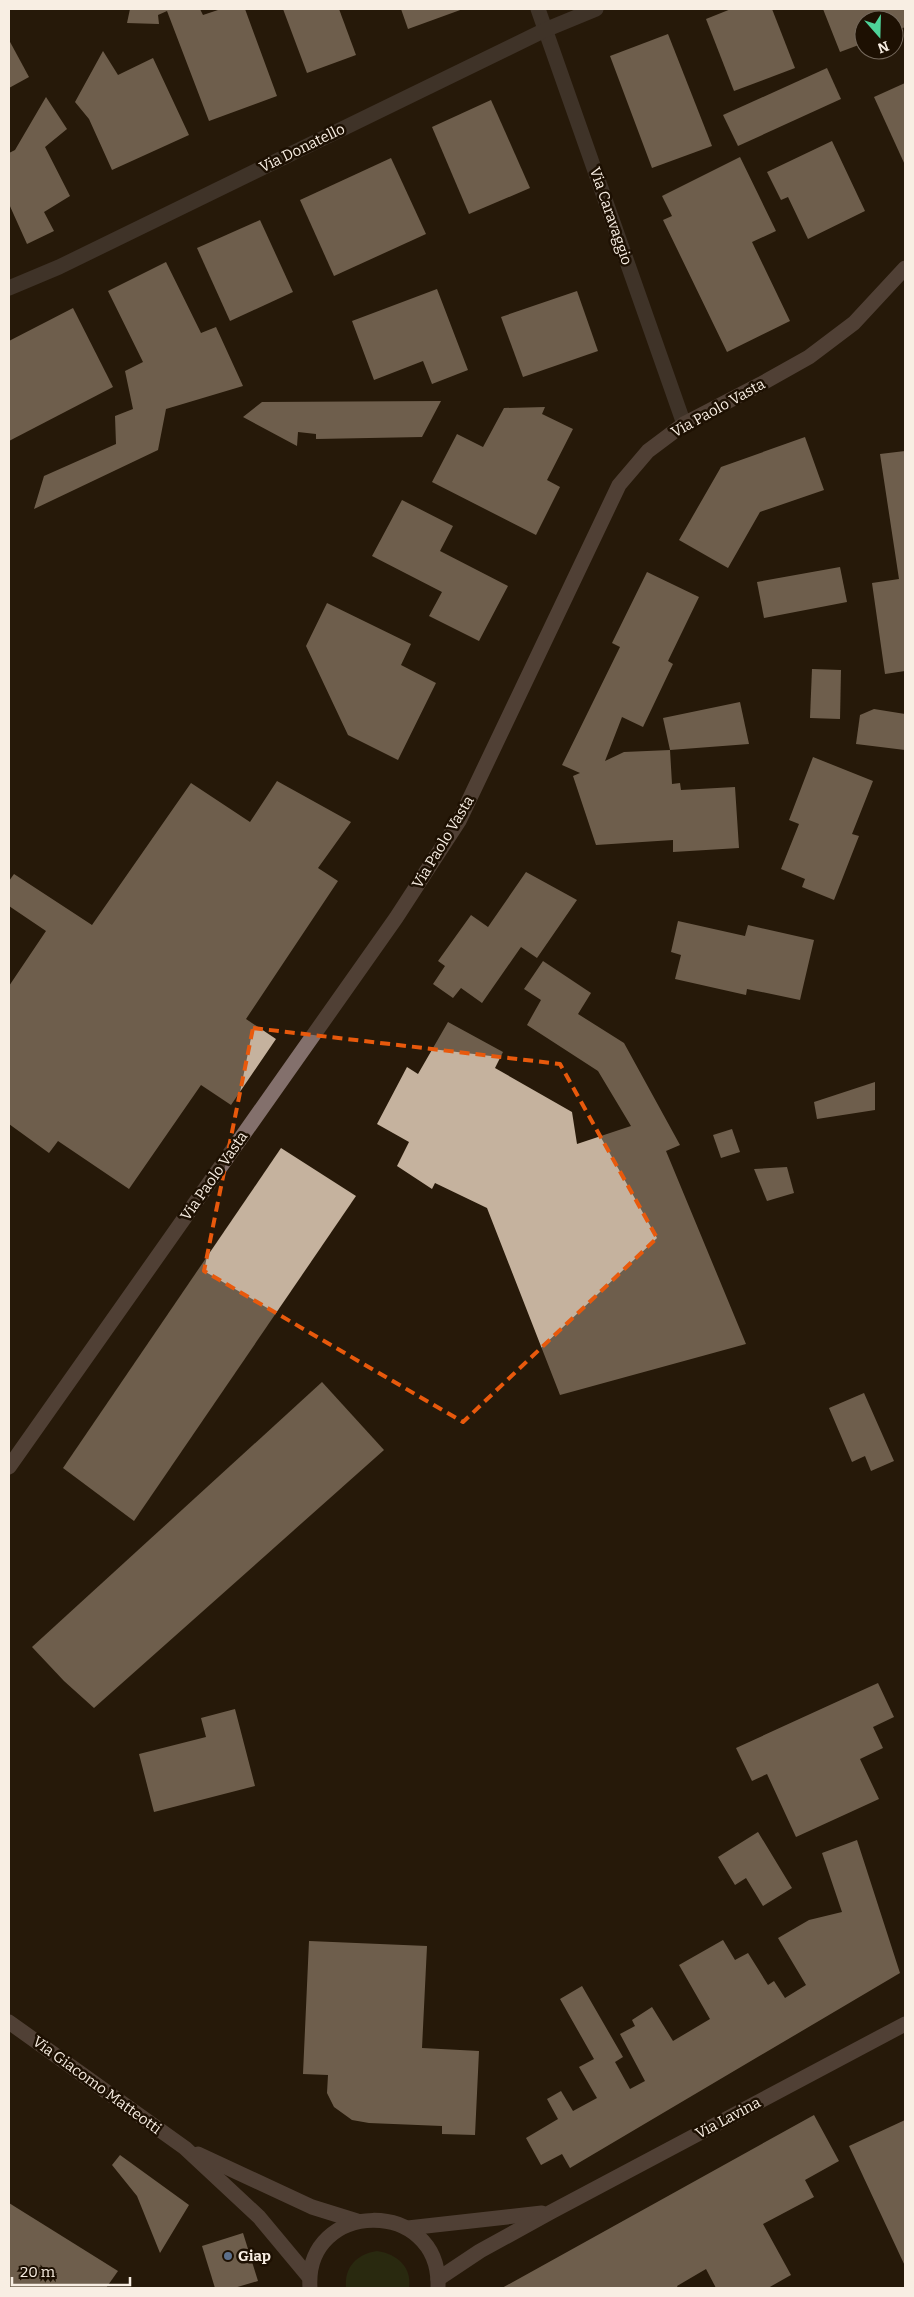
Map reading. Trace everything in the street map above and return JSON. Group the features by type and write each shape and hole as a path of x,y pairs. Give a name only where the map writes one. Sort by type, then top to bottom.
{"street":[{"name":"Via Caravaggio","path":"538,9 684,424"},
{"name":"Via Donatello","path":"9,288 68,262 545,30 596,9"},
{"name":"Via Paolo Vasta","path":"9,1467 396,918 459,821 619,486 648,451 684,424 809,357 854,324 905,268"},
{"name":"Via Giacomo Matteotti","path":"9,2022 185,2148"},
{"name":"Via Lavina","path":"438,2284 480,2251 905,2024"},
{"path":"185,2148 312,2207 357,2221"},
{"path":"185,2148 258,2217 310,2282"},
{"path":"408,2228 551,2212"},
{"path":"310,2282 313,2262 320,2248 330,2236 343,2227 357,2221 375,2219 392,2222 408,2228 420,2238 436,2264 438,2284"}],"highlighted area":[{"path":"253,1028 560,1064 657,1238 463,1422 204,1271"}],"green space":[{"path":"377,2251 391,2255 402,2263 408,2274 409,2288 346,2288 347,2274 353,2263 363,2255"}],"building":[{"path":"130,9 200,9 203,15 221,9 245,9 277,96 209,121 167,11 158,15 159,24 127,23"},
{"path":"283,9 339,9 356,55 307,73"},
{"path":"401,9 463,9 408,29"},
{"path":"731,9 772,9 795,68 734,91 706,19"},
{"path":"823,9 905,9 904,27 904,10 854,10 854,47 840,52"},
{"path":"668,34 712,146 652,168 610,56"},
{"path":"9,40 29,77 9,88"},
{"path":"103,51 118,75 153,58 189,135 112,170 89,119 75,102"},
{"path":"827,68 841,99 738,146 723,115"},
{"path":"905,83 905,165 874,97"},
{"path":"46,97 67,129 45,147 70,196 44,212 54,231 27,244 9,204 9,153 15,150"},
{"path":"491,100 530,188 469,214 432,127"},
{"path":"832,141 865,211 808,239 788,197 781,200 767,172"},
{"path":"740,157 776,231 752,242 790,321 727,352 663,220 672,216 662,196"},
{"path":"391,158 426,234 334,276 300,200"},
{"path":"260,220 293,292 230,321 197,248"},
{"path":"166,262 201,333 216,327 243,386 166,409 158,450 34,509 44,476 116,444 115,416 133,409 125,371 143,362 108,291"},
{"path":"437,289 468,370 432,384 423,361 374,380 352,321"},
{"path":"577,291 598,351 523,377 501,317"},
{"path":"73,308 113,387 9,441 9,341"},
{"path":"441,401 422,437 316,439 316,434 298,432 297,446 243,417 262,402"},
{"path":"545,407 542,414 573,429 547,480 560,487 536,535 432,482 457,434 483,447 504,408"},
{"path":"805,437 824,490 760,512 728,568 679,540 721,467"},
{"path":"905,451 905,671 885,674 872,583 899,579 880,454"},
{"path":"402,500 453,526 440,551 508,586 479,641 429,616 442,592 372,556"},
{"path":"840,567 847,602 764,618 757,582"},
{"path":"647,572 699,597 668,661 673,664 643,727 622,717 605,761 624,752 670,750 672,784 680,783 681,790 735,787 739,848 673,852 673,840 596,845 573,776 580,773 562,765 620,647 612,643"},
{"path":"327,603 411,644 401,665 436,683 398,760 348,735 306,646"},
{"path":"812,669 841,670 840,719 810,718"},
{"path":"740,702 749,744 670,750 663,718"},
{"path":"874,709 905,714 905,750 856,744 860,715"},
{"path":"813,757 873,781 852,834 859,836 834,900 802,887 805,879 781,869 799,824 789,820"},
{"path":"277,781 351,822 318,868 338,881 246,1019 276,1039 231,1105 201,1085 129,1189 58,1141 49,1153 9,1124 9,986 46,931 9,906 9,881 14,874 92,925 191,783 250,822"},
{"path":"526,872 577,900 537,958 521,947 482,1003 461,988 453,998 433,984 445,966 438,961 471,915 488,927"},
{"path":"678,921 745,936 748,925 814,940 800,1000 747,989 746,995 675,979 681,955 671,952"},
{"path":"543,961 591,993 578,1014 624,1043 680,1145 666,1151 746,1344 560,1395 487,1208 435,1183 432,1189 397,1166 409,1142 377,1124 407,1067 418,1074 448,1022 503,1052 495,1068 572,1112 577,1144 631,1126 598,1071 527,1025 541,1000 524,989"},
{"path":"875,1082 875,1110 817,1119 814,1102"},
{"path":"732,1129 740,1152 721,1158 713,1135"},
{"path":"281,1148 356,1196 134,1521 63,1468"},
{"path":"787,1167 794,1193 767,1201 754,1169"},
{"path":"322,1382 384,1450 94,1708 64,1681 32,1647"},
{"path":"864,1393 894,1461 871,1471 865,1456 852,1462 829,1408"},
{"path":"878,1683 894,1717 873,1727 883,1748 860,1759 879,1799 796,1837 767,1774 752,1781 736,1748"},
{"path":"235,1709 255,1786 154,1812 139,1754 206,1737 201,1718"},
{"path":"758,1832 792,1888 763,1906 746,1878 735,1885 718,1857"},
{"path":"857,1840 900,1973 570,2168 562,2154 541,2165 526,2138 558,2119 547,2099 561,2091 573,2111 597,2098 579,2067 594,2059 560,1999 582,1986 623,2057 615,2062 630,2089 645,2081 620,2034 635,2026 632,2020 652,2007 673,2041 710,2019 679,1965 723,1940 735,1960 748,1953 768,1985 774,1981 785,1998 806,1985 778,1938 809,1920 842,1912 822,1853"},
{"path":"309,1941 427,1946 422,2048 479,2051 475,2135 442,2134 442,2126 369,2123 352,2120 334,2107 327,2093 328,2075 303,2074"},
{"path":"814,2115 839,2161 805,2180 814,2197 763,2224 791,2275 768,2288 716,2288 706,2269 677,2286 678,2288 502,2288"},
{"path":"905,2120 905,2266 849,2146"},
{"path":"120,2155 189,2205 160,2253 137,2196 112,2165"},
{"path":"9,2203 118,2271 106,2288 9,2288"},
{"path":"243,2233 258,2281 234,2288 215,2288 202,2246"}],"place":[{"name":"Giap","path":"228,2256"}]}
